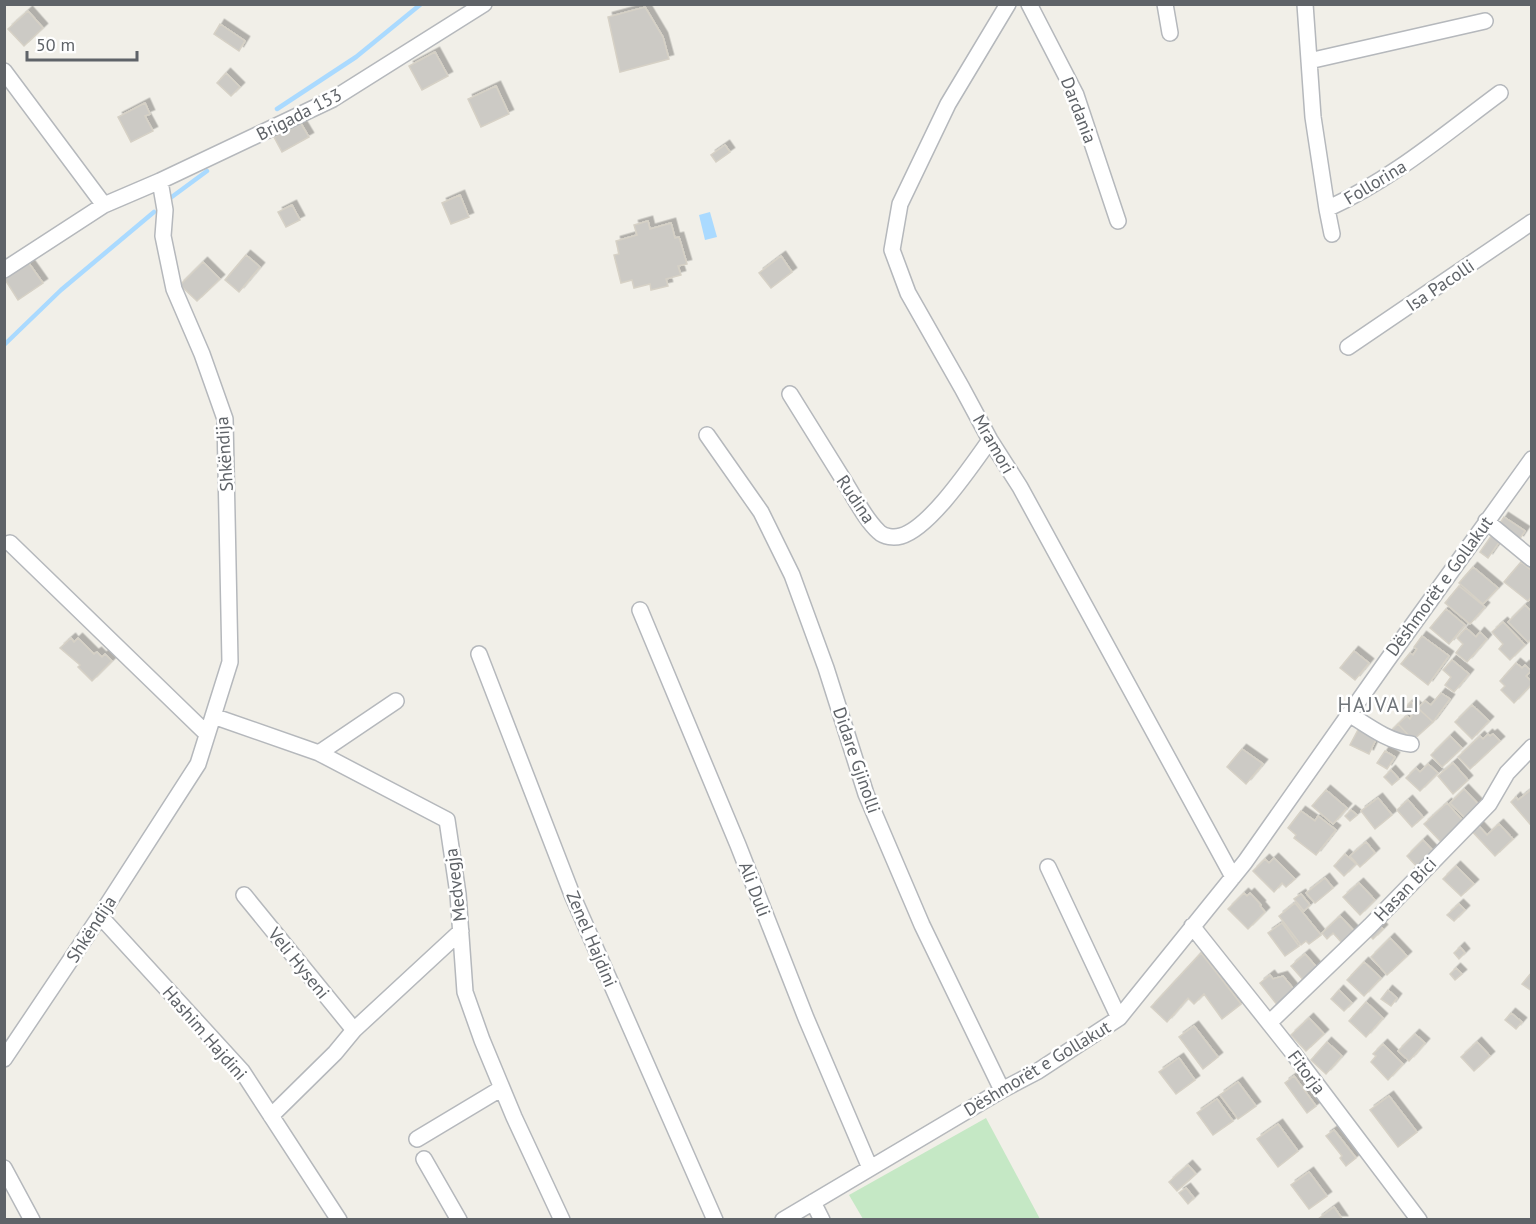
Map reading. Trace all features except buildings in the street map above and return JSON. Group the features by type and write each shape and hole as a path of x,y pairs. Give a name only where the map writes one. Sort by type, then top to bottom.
{"street":[{"name":"Brigada 153","path":"4,270 104,205 333,99 484,4"},
{"name":"Mramori","path":"1008,4 948,104 900,204 892,250 908,293 990,440 1020,487 1233,877"},
{"name":"Dardania","path":"1029,4 1076,95 1118,221"},
{"path":"1165,4 1170,33"},
{"name":"Follorina","path":"1305,4 1313,117 1327,209 1383,180 1417,157 1500,93"},
{"path":"1309,61 1485,21"},
{"path":"4,72 104,205"},
{"name":"Shkëndija","path":"4,1059 198,764 230,662 225,419 202,354 174,289 163,236 165,210 160,181"},
{"path":"1327,209 1332,234"},
{"name":"Isa Pacolli","path":"1348,347 1532,222"},
{"name":"Rudina","path":"790,394 865,514 881,534 890,537 900,536 915,529 931,514 990,440"},
{"name":"Didare Gjinolli","path":"707,435 761,512 792,576 826,668 866,794 922,925 1002,1090"},
{"name":"Dëshmorët e Gollakut","path":"783,1220 1038,1071 1119,1018 1233,877 1532,459"},
{"path":"1486,521 1532,559"},
{"path":"10,543 207,734"},
{"name":"Ali Duli","path":"640,610 738,845 806,1018 870,1168"},
{"name":"Zenel Hajdini","path":"479,654 573,897 715,1220"},
{"path":"319,753 396,701"},
{"path":"1349,714 1400,743 1411,744"},
{"name":"Medvegja","path":"213,716 319,753 447,820 458,894 465,992 502,1088 562,1220"},
{"name":"Hasan Bici","path":"1269,1023 1370,926 1489,804 1508,773 1532,747"},
{"path":"1048,867 1119,1018"},
{"name":"Veli Hyseni","path":"244,895 354,1030"},
{"name":"Hashim Hajdini","path":"100,916 242,1071 339,1220"},
{"name":"Fitorja","path":"1192,926 1419,1220"},
{"path":"270,1116 335,1053 354,1030 461,931"},
{"path":"417,1139 502,1088"},
{"path":"424,1159 459,1220"},
{"path":"4,1168 32,1220"},
{"path":"813,1202 822,1220"}],"green space":[{"path":"986,1118 1040,1219 863,1219 849,1195"}],"water":[{"path":"710,212 717,237 705,240 699,215"}],"waterway":[{"path":"277,109 356,57 421,4"},
{"path":"169,199 207,171"},
{"path":"4,345 61,290 154,212"}],"district":[{"name":"HAJVALI","path":"1379,704"}]}
